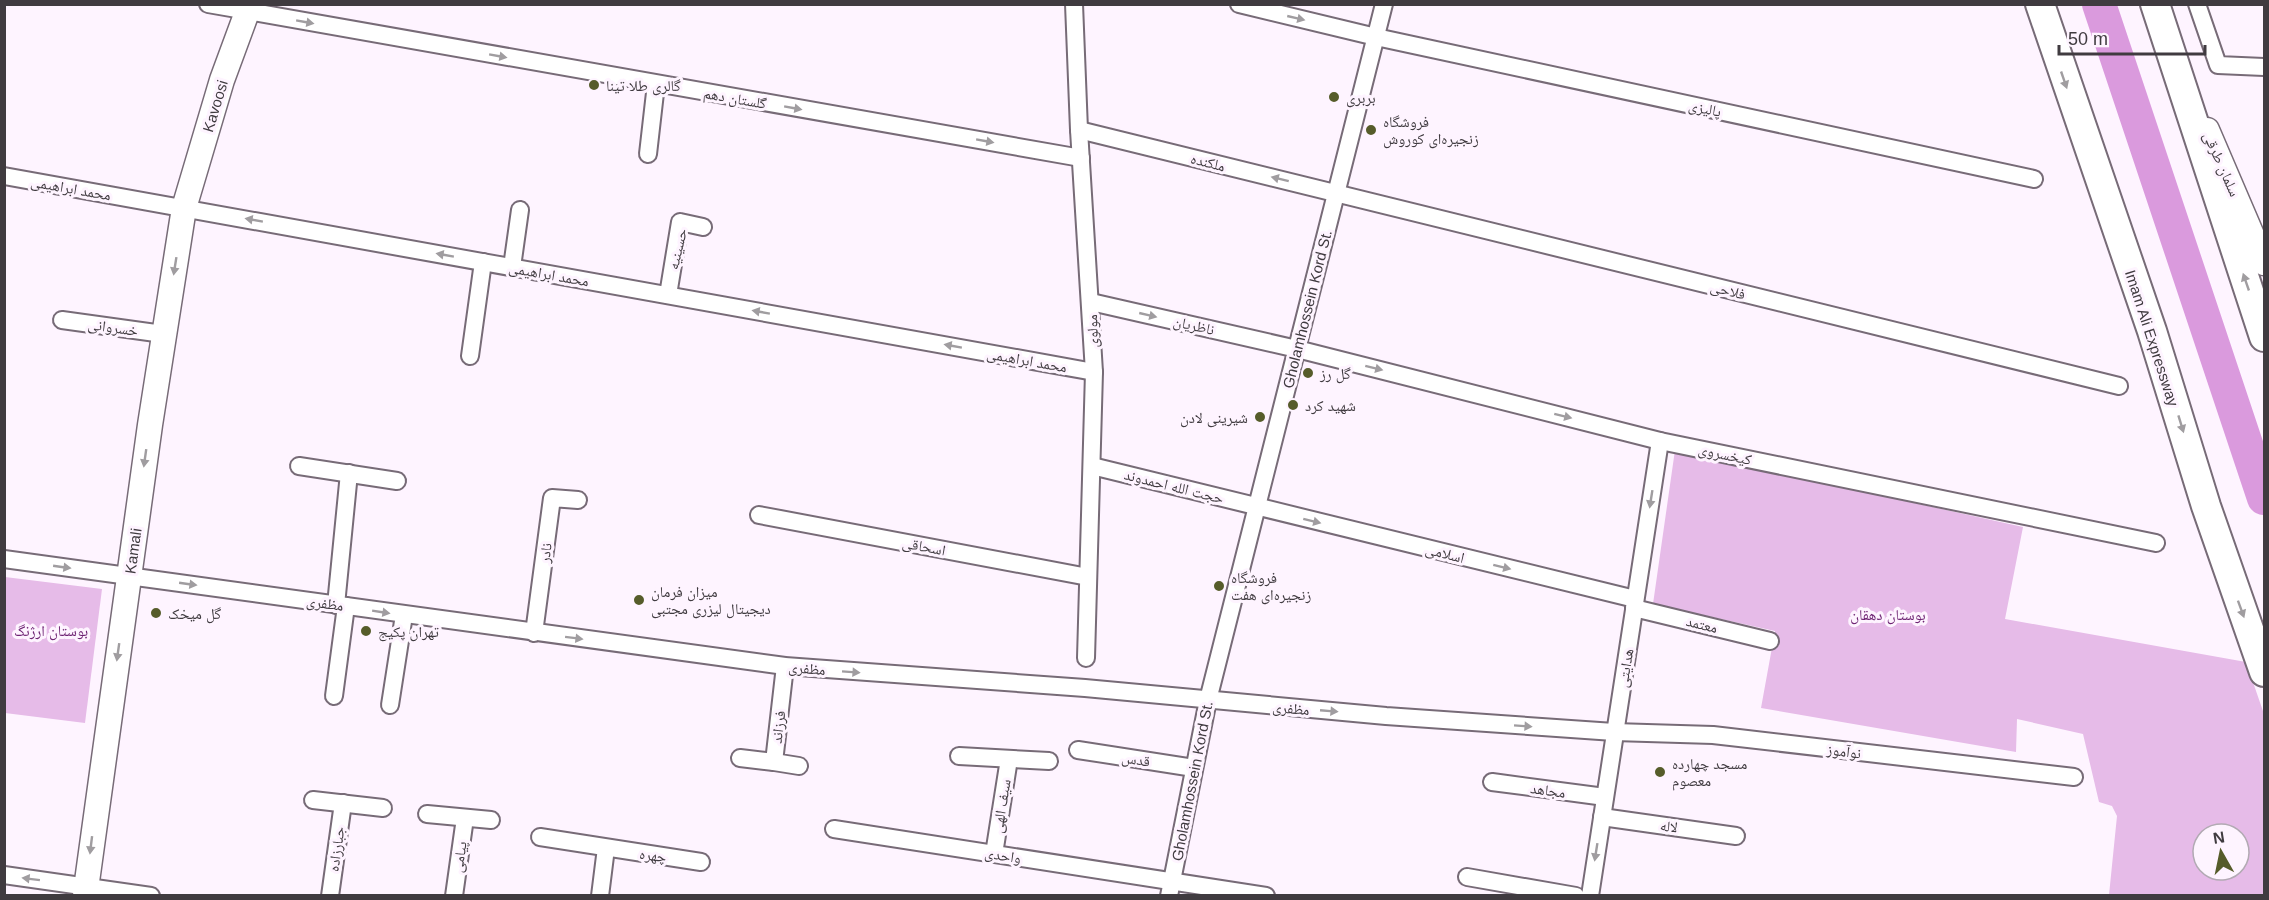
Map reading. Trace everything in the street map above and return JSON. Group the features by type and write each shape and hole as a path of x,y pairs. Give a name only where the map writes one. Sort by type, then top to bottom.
{"highway":[{"name":"Imam Ali Expressway","path":"2040,4 2152,331 2228,572 2265,672"},
{"path":"2155,4 2265,337"}],"main road":[{"name":"Kavoosi","path":"184,208 222,80 249,8"},
{"name":"سلمان طرقی","path":"2177,66 2231,181 2265,263"},
{"name":"Kamali","path":"85,891 163,334 184,208"}],"street":[{"name":"گلستان دهم","path":"208,4 249,8 656,84 1081,158"},
{"name":"مولوی","path":"1074,4 1079,130 1094,372 1086,658"},
{"name":"پالیزی","path":"1239,4 1376,37 2034,179"},
{"name":"Gholamhossein Kord St.","path":"1171,889 1208,700 1384,4"},
{"path":"2197,4 2218,65 2265,67"},
{"path":"648,154 656,84"},
{"name":"ملکنده","path":"1079,130 1336,193"},
{"name":"محمد ابراهیمی","path":"4,176 1094,372"},
{"name":"فلاحی","path":"1336,193 2119,386"},
{"path":"512,267 519,210"},
{"name":"حسینیه","path":"668,295 680,222 703,227"},
{"path":"470,357 483,262"},
{"name":"ناظریان","path":"1091,302 1297,349"},
{"name":"خسروانی","path":"62,320 163,334"},
{"name":"کیخسروی","path":"1297,349 1660,441 2156,543"},
{"name":"هدایتی","path":"1590,896 1660,441"},
{"path":"299,466 397,481"},
{"name":"حجت الله احمدوند","path":"1092,466 1255,507"},
{"path":"333,696 349,473"},
{"name":"نادر","path":"534,633 552,498 578,500"},
{"name":"اسلامی","path":"1255,507 1635,603"},
{"name":"اسحاقی","path":"759,515 1088,577"},
{"name":"مظفری","path":"4,559 785,666 1614,732"},
{"name":"معتمد","path":"1635,603 1770,641"},
{"path":"390,705 404,615"},
{"name":"فرزاند","path":"785,666 774,762 799,766"},
{"name":"نوآموز","path":"1614,732 1713,735 2074,777"},
{"name":"قدس","path":"1078,750 1194,768"},
{"path":"959,756 1049,761"},
{"path":"740,758 774,762"},
{"name":"سیف الهی","path":"994,854 1009,759"},
{"name":"مجاهد","path":"1492,782 1605,797"},
{"path":"313,800 383,808"},
{"name":"جبارزاده","path":"330,896 343,803"},
{"path":"427,814 491,820"},
{"name":"لاله","path":"1602,817 1736,836"},
{"name":"پیامی","path":"454,896 465,818"},
{"name":"واحدی","path":"834,829 994,854 1171,889 1266,896"},
{"name":"چهره","path":"540,837 701,862"},
{"path":"600,896 606,848"},
{"path":"4,875 85,891 151,896"},
{"path":"1467,877 1576,896"}],"green space":[{"name":"بوستان دهقان","path":"1675,450 2023,527 2005,619 2246,662 2264,714 2264,895 2109,895 2117,816 2112,806 2099,802 2083,734 2017,719 2016,752 1761,708 1775,631 1653,604"},
{"name":"بوستان ارژنگ","path":"5,577 102,589 85,723 5,713"}],"waterway":[{"path":"2099,4 2264,498"}],"place":[{"name":"گالری طلا تینا","path":"594,85"},
{"name":"بربری","path":"1334,97"},
{"name":"فروشگاه زنجیره‌ای کوروش","path":"1371,130"},
{"name":"گل رز","path":"1308,373"},
{"name":"شهید کرد","path":"1293,405"},
{"name":"شیرینی لادن","path":"1260,417"},
{"name":"فروشگاه زنجیره‌ای هفت","path":"1219,586"},
{"name":"میزان فرمان دیجیتال لیزری مجتبی","path":"639,600"},
{"name":"گل میخک","path":"156,613"},
{"name":"تهران پکیج","path":"366,631"},
{"name":"مسجد چهارده معصوم","path":"1660,772"}]}
